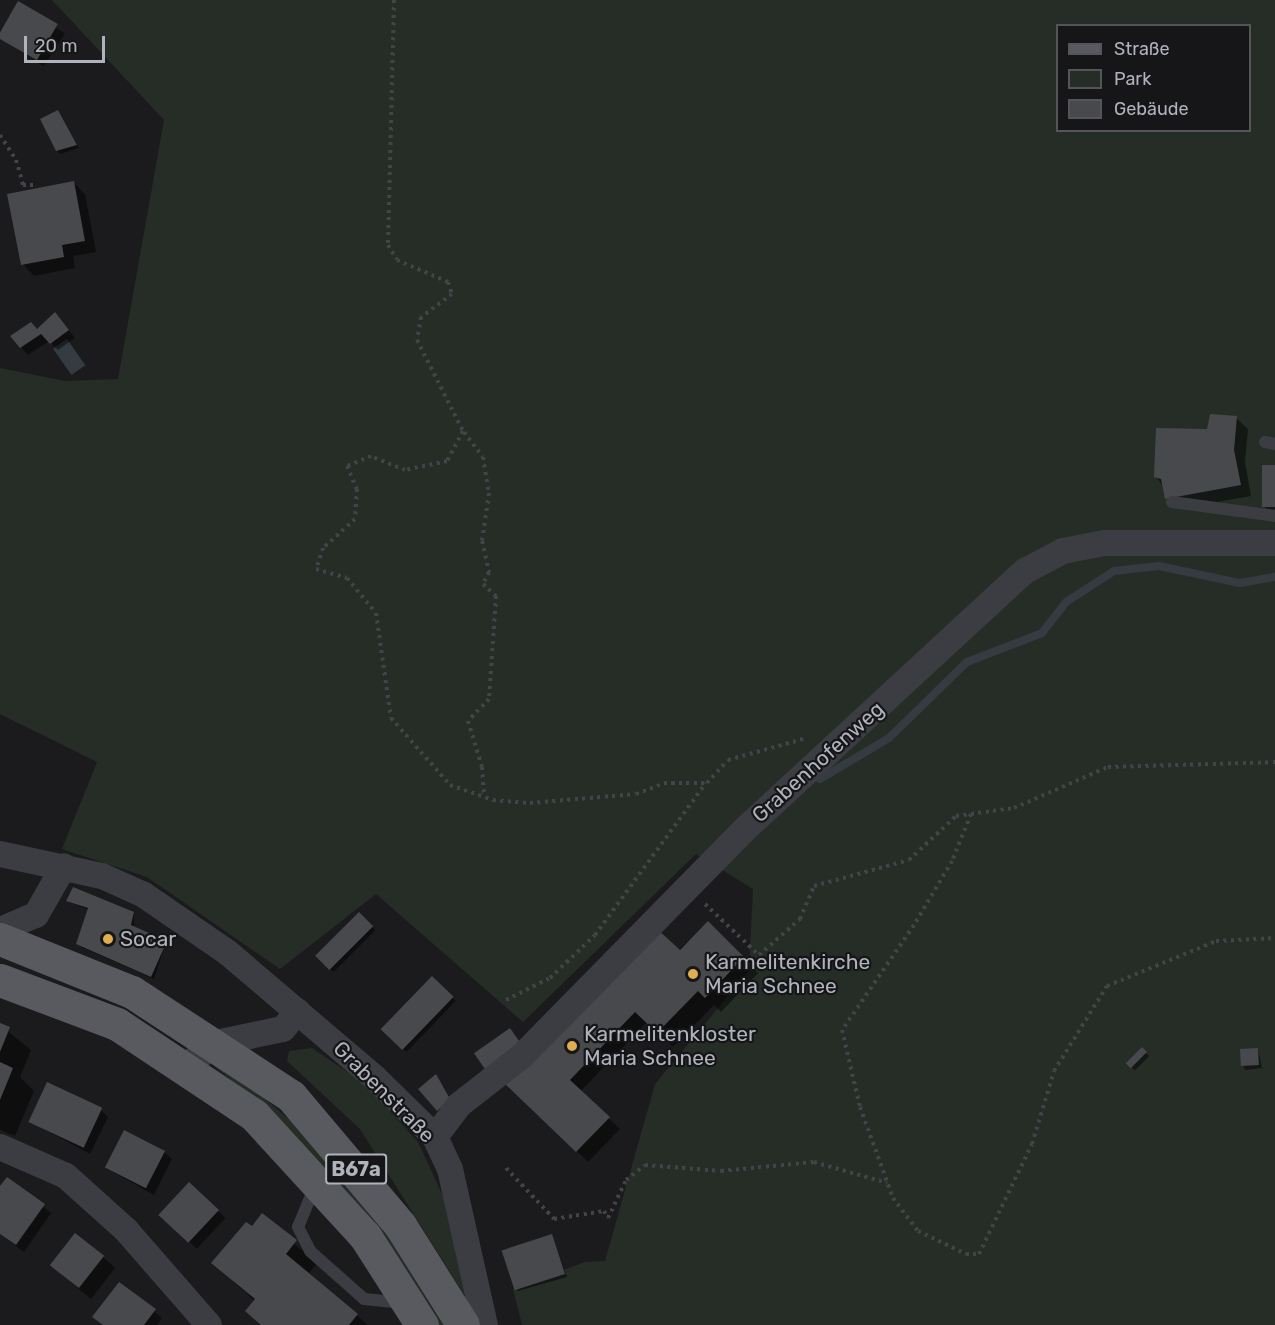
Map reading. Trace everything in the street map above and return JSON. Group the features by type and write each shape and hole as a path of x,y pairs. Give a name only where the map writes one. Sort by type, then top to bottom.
{"main road":[{"name":"B67a","path":"0,939 132,992 216,1042 291,1096 348,1158 400,1225 463,1325"},
{"name":"B67a","path":"0,980 117,1024 186,1066 254,1115 317,1179 365,1236 415,1314"}],"street":[{"name":"Grabenhofenweg","path":"435,1137 459,1105 522,1056 685,889 1025,571 1063,551 1104,543 1275,543"},
{"name":"Grabenstraße","path":"0,854 64,866 144,895 227,952 298,1011 435,1137 460,1202 485,1325"},
{"path":"0,930 36,915 64,866"},
{"path":"186,1066 216,1042 283,1029 298,1011"},
{"path":"0,1147 66,1176 126,1230 209,1325"}],"lane":[{"path":"1172,502 1275,516"},
{"path":"317,1179 298,1227 310,1251 364,1299 415,1314"}],"path":[{"path":"394,0 388,245 397,260 448,282 452,294 421,317 417,340 464,431 483,457 489,493 482,541 489,572 483,584 496,596 489,699 468,725 482,767 484,797"},
{"path":"0,135 16,160 23,185 33,185"},
{"path":"464,431 447,461 405,470 371,456 347,466 357,489 355,519 323,548 316,569 347,578 376,613 392,718 450,785 484,797 573,802 636,794 664,783 707,783"},
{"path":"506,1000 550,978 595,935 707,783 728,760 812,736 845,738"},
{"path":"685,889 759,955 800,919 814,886 909,860 956,816 1014,808 1108,767 1275,762"},
{"path":"971,814 952,861 914,926 842,1030 860,1107 888,1184 918,1231 966,1254 979,1254 1032,1144 1054,1071 1107,986 1216,941 1275,938"},
{"path":"506,1168 554,1218 604,1211 608,1218 626,1180 645,1165 721,1172 814,1161 888,1184"}],"green space":[{"path":"52,0 1275,0 1275,1325 522,1325 513,1289 585,1262 605,1261 655,1084 749,971 753,889 696,854 523,1022 376,894 280,969 147,877 62,849 97,762 0,714 0,368 65,381 118,379 164,120"},
{"path":"312,1048 365,1084 418,1142 449,1209 472,1307 360,1129 287,1061 289,1051"},
{"path":"218,1058 307,1135 372,1209 448,1325 437,1325 335,1179 256,1100 214,1066"}],"shaded area":[{"path":"67,339 85,365 71,375 53,349"}],"building":[{"path":"18,1 58,24 37,60 0,39 0,32"},
{"path":"58,110 77,145 56,151 40,119"},
{"path":"74,181 85,241 62,245 64,257 21,265 7,194"},
{"path":"55,312 69,330 50,344 41,334 20,348 10,336 31,322 37,329"},
{"path":"1210,414 1237,416 1234,450 1241,485 1165,499 1161,479 1154,477 1156,428 1207,429"},
{"path":"1262,465 1275,465 1275,507 1262,507"},
{"path":"73,887 134,912 131,925 167,941 151,977 76,944 88,908 66,901"},
{"path":"359,912 373,926 329,970 315,956"},
{"name":"Karmelitenkloster Maria Schnee","path":"708,921 744,957 705,998 698,991 657,1033 635,1012 570,1080 610,1117 576,1152 505,1084 655,927 680,950"},
{"path":"432,976 454,997 402,1050 381,1029"},
{"path":"0,1023 10,1027 0,1052"},
{"path":"510,1028 522,1045 486,1070 474,1053"},
{"path":"1142,1047 1147,1052 1131,1068 1126,1063"},
{"path":"1258,1048 1259,1065 1241,1066 1240,1049"},
{"path":"0,1062 13,1068 0,1100"},
{"path":"436,1074 450,1099 437,1111 418,1089"},
{"path":"47,1082 102,1108 84,1148 28,1122"},
{"path":"124,1130 165,1151 146,1188 105,1167"},
{"path":"7,1177 45,1204 16,1245 0,1234 0,1186"},
{"path":"189,1182 219,1210 188,1243 158,1215"},
{"path":"262,1213 297,1240 286,1254 358,1314 349,1325 261,1325 245,1311 255,1299 211,1263 246,1222 252,1226"},
{"path":"75,1233 104,1256 79,1288 50,1265"},
{"path":"552,1234 565,1274 515,1290 502,1250"},
{"path":"119,1282 156,1309 144,1325 103,1325 92,1317"}],"waterway":[{"path":"820,779 889,738 967,662 1042,633 1066,602 1114,571 1159,566 1240,583 1275,577"}],"place":[{"name":"Socar","path":"108,939"},
{"name":"Karmelitenkirche Maria Schnee","path":"693,974"},
{"name":"Karmelitenkloster Maria Schnee","path":"572,1046"}]}
